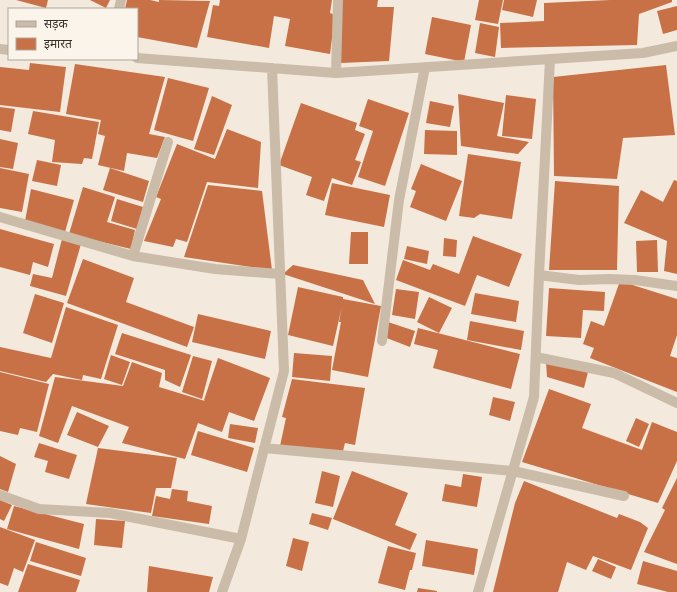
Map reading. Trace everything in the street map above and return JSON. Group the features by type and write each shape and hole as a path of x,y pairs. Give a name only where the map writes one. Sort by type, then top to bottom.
{"street":[{"path":"336,73 338,0"},
{"path":"138,58 336,73 642,53 677,46"},
{"path":"478,592 534,397 550,59"},
{"path":"382,341 399,200 425,67"},
{"path":"222,592 241,539 284,371 272,68"},
{"path":"133,256 168,142"},
{"path":"0,217 133,256 215,269 280,274"},
{"path":"539,275 579,280 635,280 677,286"},
{"path":"536,357 614,373 677,403"},
{"path":"264,448 513,471 624,496"},
{"path":"0,494 39,509 110,513 241,539"}],"building":[{"path":"16,0 48,0 46,8"},
{"path":"90,0 110,0 106,8"},
{"path":"127,0 150,0 159,2 159,0 210,1 197,48 138,37 138,8 125,8"},
{"path":"220,0 332,0 330,13 335,15 330,54 285,46 290,19 274,16 269,48 207,37 213,5 219,6"},
{"path":"342,0 378,0 377,7 394,7 389,61 340,63"},
{"path":"479,0 503,0 498,24 475,20"},
{"path":"504,0 537,0 533,17 502,10"},
{"path":"610,0 672,0 672,2 639,14 637,45 501,48 500,23 544,21 544,3"},
{"path":"677,6 677,30 663,34 657,11"},
{"path":"432,17 471,25 464,62 425,54"},
{"path":"480,23 499,27 495,57 475,53"},
{"path":"30,63 66,67 60,112 0,105 0,67 29,70"},
{"path":"75,64 165,77 149,134 165,137 157,158 127,153 124,171 98,165 105,136 98,134 101,120 66,114"},
{"path":"666,65 675,135 623,138 617,179 554,176 553,77"},
{"path":"168,78 209,88 193,141 154,130"},
{"path":"458,94 504,103 497,136 529,142 518,154 461,146"},
{"path":"506,95 536,99 532,139 502,136"},
{"path":"212,96 232,105 214,155 194,149"},
{"path":"368,99 409,113 385,186 358,177 373,131 359,126"},
{"path":"430,101 454,106 450,127 426,123"},
{"path":"301,103 357,123 355,130 365,134 355,160 361,162 352,185 332,178 324,201 306,195 312,177 279,165"},
{"path":"0,107 15,109 11,132 0,130"},
{"path":"33,111 99,122 92,159 84,158 82,164 52,162 55,140 28,134"},
{"path":"227,129 261,142 258,188 207,182 187,242 176,239 173,247 144,241 161,199 156,197 177,144 215,159"},
{"path":"425,130 457,131 457,155 424,154"},
{"path":"0,139 18,143 13,169 0,167"},
{"path":"468,154 521,162 512,219 480,214 474,218 459,216"},
{"path":"37,160 61,165 57,186 32,181"},
{"path":"421,164 462,181 446,221 410,207 416,191 411,189"},
{"path":"0,168 29,174 22,212 0,208"},
{"path":"110,168 149,181 143,202 103,190"},
{"path":"674,180 677,181 677,274 664,271 667,241 624,223 641,190 663,202"},
{"path":"555,181 619,186 617,270 549,270"},
{"path":"332,183 390,195 384,227 325,215"},
{"path":"208,185 262,191 272,270 184,257"},
{"path":"83,187 115,197 107,222 135,230 131,249 69,234"},
{"path":"31,189 74,200 65,232 25,221"},
{"path":"117,199 143,207 137,229 111,221"},
{"path":"0,229 54,244 48,267 33,262 30,275 0,267"},
{"path":"351,232 368,232 368,264 349,264"},
{"path":"473,236 522,254 509,287 477,275 465,306 396,280 403,260 430,270 433,264 459,274"},
{"path":"444,238 457,240 456,257 443,256"},
{"path":"62,239 81,244 66,296 30,286 33,274 52,278"},
{"path":"657,240 658,272 637,272 636,241"},
{"path":"407,246 429,251 427,264 404,259"},
{"path":"83,259 134,278 126,302 194,327 187,347 67,303"},
{"path":"293,265 363,280 375,304 283,274"},
{"path":"620,281 677,299 677,335 670,356 677,358 677,392 590,358 594,348 583,344 591,321 604,326"},
{"path":"298,287 343,297 343,299 381,306 368,377 332,370 341,322 339,322 342,306 333,346 288,335"},
{"path":"549,288 605,292 604,311 583,310 581,338 546,336"},
{"path":"396,289 419,292 415,319 392,315"},
{"path":"475,293 519,301 516,322 471,314"},
{"path":"35,294 64,303 52,343 23,333"},
{"path":"429,297 452,308 439,333 417,322"},
{"path":"66,307 118,325 101,379 83,375 82,380 53,374 46,382 0,371 0,347 51,358"},
{"path":"198,314 271,331 265,359 192,342"},
{"path":"470,321 524,331 521,350 467,340"},
{"path":"388,322 415,331 410,347 384,337"},
{"path":"418,328 520,354 511,389 433,368 438,350 414,344"},
{"path":"122,333 191,355 180,387 165,380 165,370 115,354"},
{"path":"294,353 332,356 330,381 292,377"},
{"path":"111,355 130,362 122,385 104,379"},
{"path":"193,356 212,361 202,399 182,392"},
{"path":"218,358 270,378 254,421 229,412 222,432 198,423 185,459 122,443 129,427 72,406 58,443 39,436 55,377 123,386 132,362 162,373 159,387 205,401 204,400"},
{"path":"546,362 588,372 584,388 547,377"},
{"path":"0,372 49,384 37,432 20,428 18,435 0,431"},
{"path":"292,379 365,388 355,445 345,443 343,451 280,446 286,418 282,417"},
{"path":"549,389 591,404 582,428 642,450 652,422 677,432 677,461 658,503 522,462"},
{"path":"493,397 515,402 510,421 489,415"},
{"path":"77,412 109,426 98,447 67,435"},
{"path":"636,418 649,424 639,447 626,441"},
{"path":"230,424 258,428 255,443 228,438"},
{"path":"198,431 254,448 247,472 191,455"},
{"path":"39,443 77,455 69,479 45,472 48,461 34,457"},
{"path":"98,448 177,458 171,488 156,488 151,513 86,504"},
{"path":"0,456 16,464 8,492 0,489"},
{"path":"322,471 340,476 333,507 315,503"},
{"path":"352,471 408,493 395,525 417,534 410,550 333,519"},
{"path":"463,474 482,477 477,507 442,501 445,484 461,487"},
{"path":"677,478 677,564 644,552 665,510 662,508"},
{"path":"524,481 617,518 619,514 640,522 648,528 631,570 593,556 586,570 567,562 558,592 493,592 515,503"},
{"path":"172,489 188,491 187,501 212,506 209,524 152,516 156,496 170,499"},
{"path":"0,500 12,505 4,521 0,519"},
{"path":"14,506 84,524 79,549 7,529"},
{"path":"312,513 332,518 328,530 309,524"},
{"path":"96,519 125,521 122,548 94,545"},
{"path":"0,527 35,540 23,572 14,568 8,586 0,583"},
{"path":"293,538 309,542 302,571 286,566"},
{"path":"426,540 478,549 474,575 422,566"},
{"path":"36,542 86,558 81,576 30,561"},
{"path":"388,546 416,553 405,590 378,583"},
{"path":"598,559 616,567 611,579 592,571"},
{"path":"643,561 677,571 677,592 668,592 637,584"},
{"path":"28,564 80,580 76,592 18,592"},
{"path":"149,566 213,577 209,592 147,592"},
{"path":"418,588 437,591 437,592 417,592"}]}
